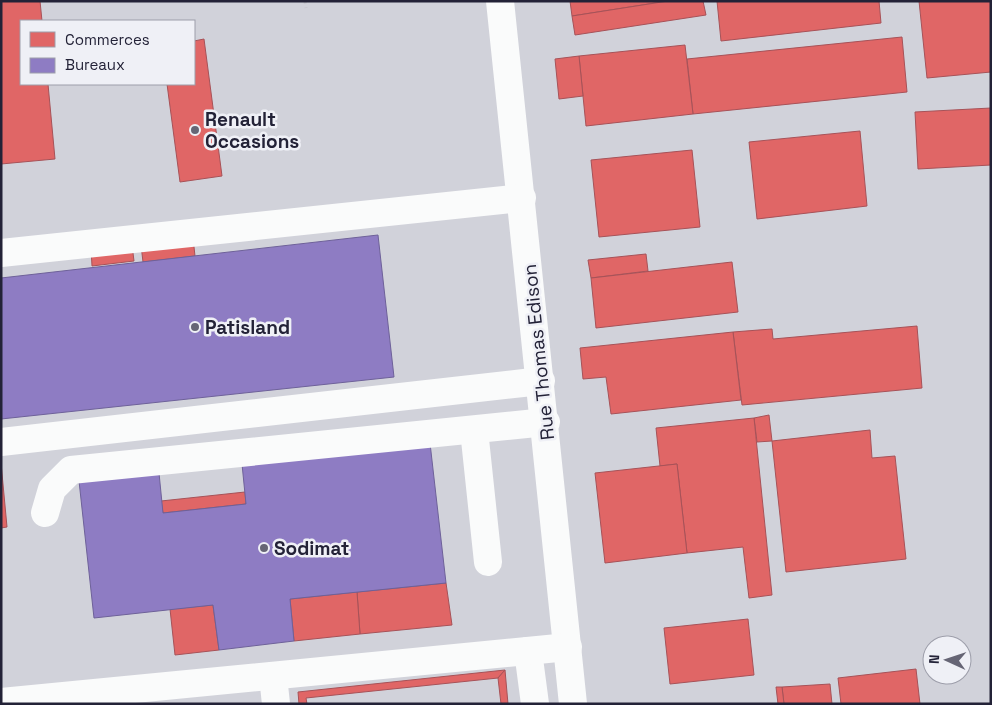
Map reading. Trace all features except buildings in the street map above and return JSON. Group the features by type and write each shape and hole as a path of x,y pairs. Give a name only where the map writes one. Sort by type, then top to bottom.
{"street":[{"name":"Rue Thomas Edison","path":"500,1 546,422 573,704"},
{"path":"1,253 522,198"},
{"path":"1,442 541,381"},
{"path":"45,513 52,489 71,470 546,422"},
{"path":"474,430 488,562"},
{"path":"1,702 176,695 273,676 568,647"},
{"path":"528,651 535,704"},
{"path":"273,676 276,704"}],"path":[{"path":"305,1 306,8"}],"shaded area":[{"path":"1,1 991,1 991,704 1,704"}],"place":[{"name":"Renault Occasions","path":"195,130"},
{"name":"Patisland","path":"195,327"},
{"name":"Sodimat","path":"264,548"}]}
